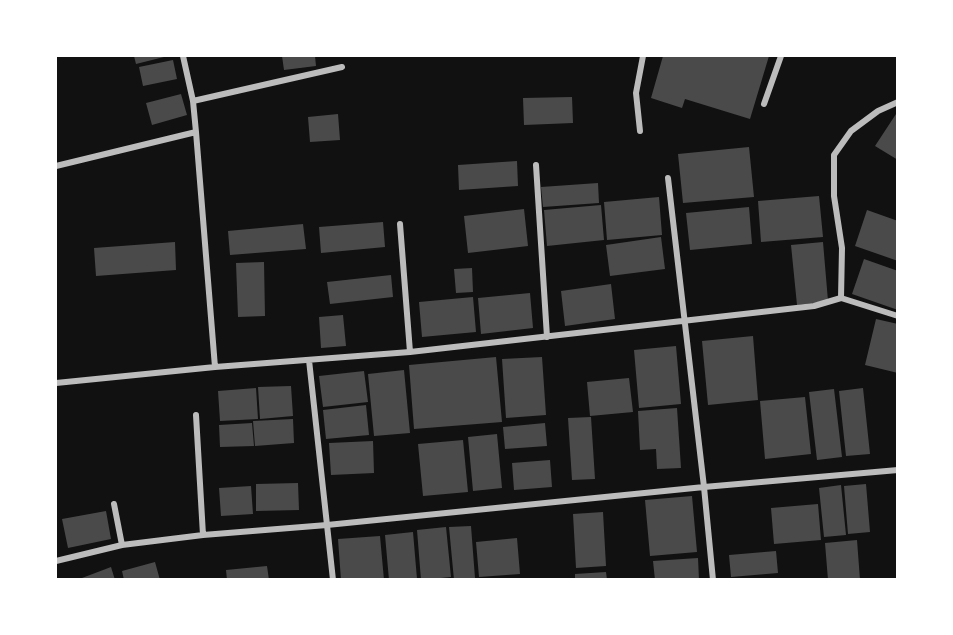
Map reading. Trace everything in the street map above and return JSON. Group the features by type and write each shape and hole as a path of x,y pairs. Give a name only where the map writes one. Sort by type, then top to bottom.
{"street":[{"path":"183,56 193,100 215,367"},
{"path":"640,131 636,93 643,56"},
{"path":"764,104 781,56"},
{"path":"193,100 342,67"},
{"path":"841,298 842,248 834,196 834,156 850,131 878,111 897,102"},
{"path":"56,166 196,132"},
{"path":"536,165 547,337"},
{"path":"669,178 713,579"},
{"path":"400,224 410,352"},
{"path":"56,383 215,367 410,352 814,306 841,298 897,316"},
{"path":"309,360 333,579"},
{"path":"196,416 203,535"},
{"path":"56,561 122,545 203,535 897,470"},
{"path":"114,504 122,545"}],"building":[{"path":"134,56 168,56 136,64"},
{"path":"282,56 315,56 316,66 284,70"},
{"path":"663,56 769,56 750,119 685,99 682,108 651,98"},
{"path":"173,60 177,79 143,86 139,67"},
{"path":"181,94 187,115 152,125 146,103"},
{"path":"572,97 573,123 524,125 523,98"},
{"path":"898,111 898,160 875,146"},
{"path":"338,114 340,140 310,142 308,117"},
{"path":"749,147 754,197 683,203 678,154"},
{"path":"517,161 518,186 459,190 458,165"},
{"path":"598,183 599,203 543,207 541,187"},
{"path":"819,196 823,237 761,242 758,201"},
{"path":"659,197 662,235 607,240 604,202"},
{"path":"601,205 604,240 547,246 544,210"},
{"path":"749,207 752,244 690,250 686,213"},
{"path":"524,209 528,246 468,253 464,216"},
{"path":"867,210 898,221 898,261 855,246"},
{"path":"383,222 385,247 321,253 319,227"},
{"path":"303,224 306,249 230,255 228,231"},
{"path":"661,237 665,269 610,276 606,245"},
{"path":"175,242 176,270 96,276 94,248"},
{"path":"823,242 828,301 797,305 791,245"},
{"path":"864,259 898,271 898,310 852,294"},
{"path":"264,262 265,316 238,317 236,263"},
{"path":"472,268 473,292 456,293 454,269"},
{"path":"391,275 393,297 330,304 327,282"},
{"path":"611,284 615,319 565,326 561,291"},
{"path":"530,293 533,328 481,334 478,298"},
{"path":"473,297 476,332 422,337 419,302"},
{"path":"343,315 346,346 321,348 319,317"},
{"path":"876,319 898,324 898,373 865,365"},
{"path":"753,336 758,400 708,405 702,341"},
{"path":"676,346 681,404 639,408 634,350"},
{"path":"496,357 502,422 414,429 409,365"},
{"path":"542,357 546,415 506,418 502,359"},
{"path":"404,370 410,433 374,436 368,374"},
{"path":"364,371 368,402 323,407 319,376"},
{"path":"629,378 633,412 590,416 587,382"},
{"path":"291,386 293,416 260,419 258,387"},
{"path":"256,388 258,419 220,421 218,391"},
{"path":"863,388 870,454 846,456 839,391"},
{"path":"834,389 842,457 817,460 809,392"},
{"path":"805,397 811,454 765,459 760,401"},
{"path":"366,405 369,435 326,439 323,410"},
{"path":"677,408 681,468 657,469 656,449 640,450 638,411"},
{"path":"591,417 595,479 572,480 568,418"},
{"path":"293,419 294,443 255,446 253,421"},
{"path":"252,423 254,446 220,447 219,425"},
{"path":"545,423 547,446 505,449 503,427"},
{"path":"497,434 502,488 473,491 468,437"},
{"path":"463,440 468,492 423,496 418,444"},
{"path":"373,441 374,473 331,475 329,443"},
{"path":"550,460 552,487 514,490 512,463"},
{"path":"298,483 299,510 256,511 256,484"},
{"path":"866,484 870,532 848,534 844,486"},
{"path":"841,485 846,535 824,537 819,488"},
{"path":"251,486 253,514 221,516 219,488"},
{"path":"692,496 697,552 650,556 645,500"},
{"path":"818,504 821,540 774,544 771,508"},
{"path":"106,511 111,539 68,548 62,519"},
{"path":"603,512 606,566 576,568 573,514"},
{"path":"471,526 475,578 454,580 449,527"},
{"path":"446,527 451,577 421,580 417,530"},
{"path":"413,532 417,579 389,580 385,535"},
{"path":"380,536 384,580 341,580 338,539"},
{"path":"517,538 520,574 479,577 476,542"},
{"path":"857,540 860,580 828,580 825,543"},
{"path":"776,551 778,573 731,577 729,555"},
{"path":"698,558 699,580 655,580 653,561"},
{"path":"155,562 160,580 124,580 122,571"},
{"path":"267,566 269,580 227,580 226,570"},
{"path":"111,567 115,580 83,580 82,578"},
{"path":"606,572 607,580 575,580 575,574"}]}
